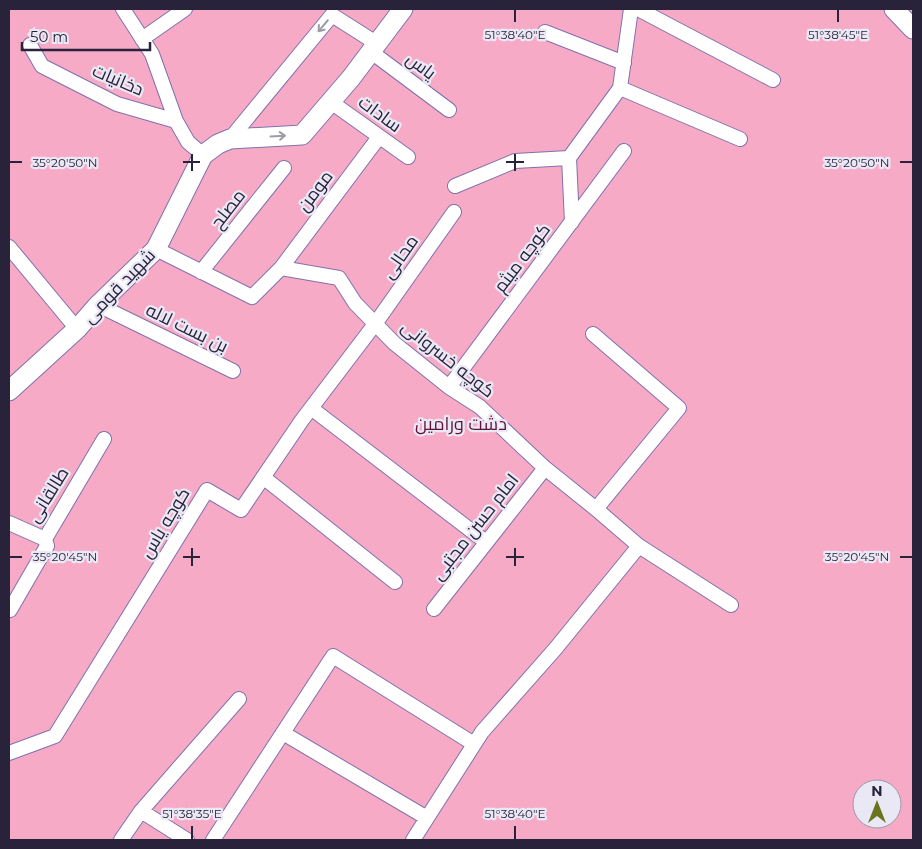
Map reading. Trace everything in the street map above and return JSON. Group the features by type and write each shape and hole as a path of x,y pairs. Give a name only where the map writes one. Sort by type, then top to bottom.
{"street":[{"path":"123,9 152,54 176,121 188,142 204,155"},
{"path":"142,39 185,9"},
{"name":"شهید قومی","path":"9,392 77,329 98,305 156,249 204,155 218,144 230,139 302,135 351,78 403,9"},
{"path":"572,222 568,158 620,88 631,9"},
{"path":"638,9 773,80"},
{"path":"894,9 913,29"},
{"name":"یاس","path":"230,139 332,15 449,110"},
{"path":"546,32 624,63"},
{"name":"دخانیات","path":"30,45 42,66 117,104 176,121"},
{"path":"620,88 740,139"},
{"name":"سادات","path":"331,102 408,157"},
{"name":"مومن","path":"281,268 379,137"},
{"name":"کوچه میثم","path":"449,387 624,150"},
{"path":"455,186 515,161 568,158"},
{"name":"مصلح","path":"201,272 284,168"},
{"name":"محالی","path":"375,324 454,212"},
{"path":"9,248 77,329"},
{"path":"156,249 252,297 281,268"},
{"name":"کوچه خسروانی","path":"281,268 339,278 355,303 394,343 449,387 480,407 545,468 639,546 731,605"},
{"name":"بن بست لاله","path":"98,305 233,371"},
{"name":"کوچه یاس","path":"9,753 55,736 207,490 241,510 311,408 375,324"},
{"path":"593,334 679,408 596,509"},
{"path":"311,408 486,542"},
{"name":"طالقانی","path":"9,523 45,539 104,439"},
{"name":"امام حسن مجتبی","path":"434,609 545,468"},
{"path":"263,477 395,582"},
{"path":"10,610 47,546 45,539"},
{"path":"413,840 482,732 556,648 639,546"},
{"path":"212,840 333,656 474,744"},
{"path":"121,840 141,811 239,699"},
{"path":"283,733 427,818"},
{"path":"141,811 187,840"}],"green space":[{"name":"دشت ورامین","path":"9,9 913,9 913,840 9,840"}]}
